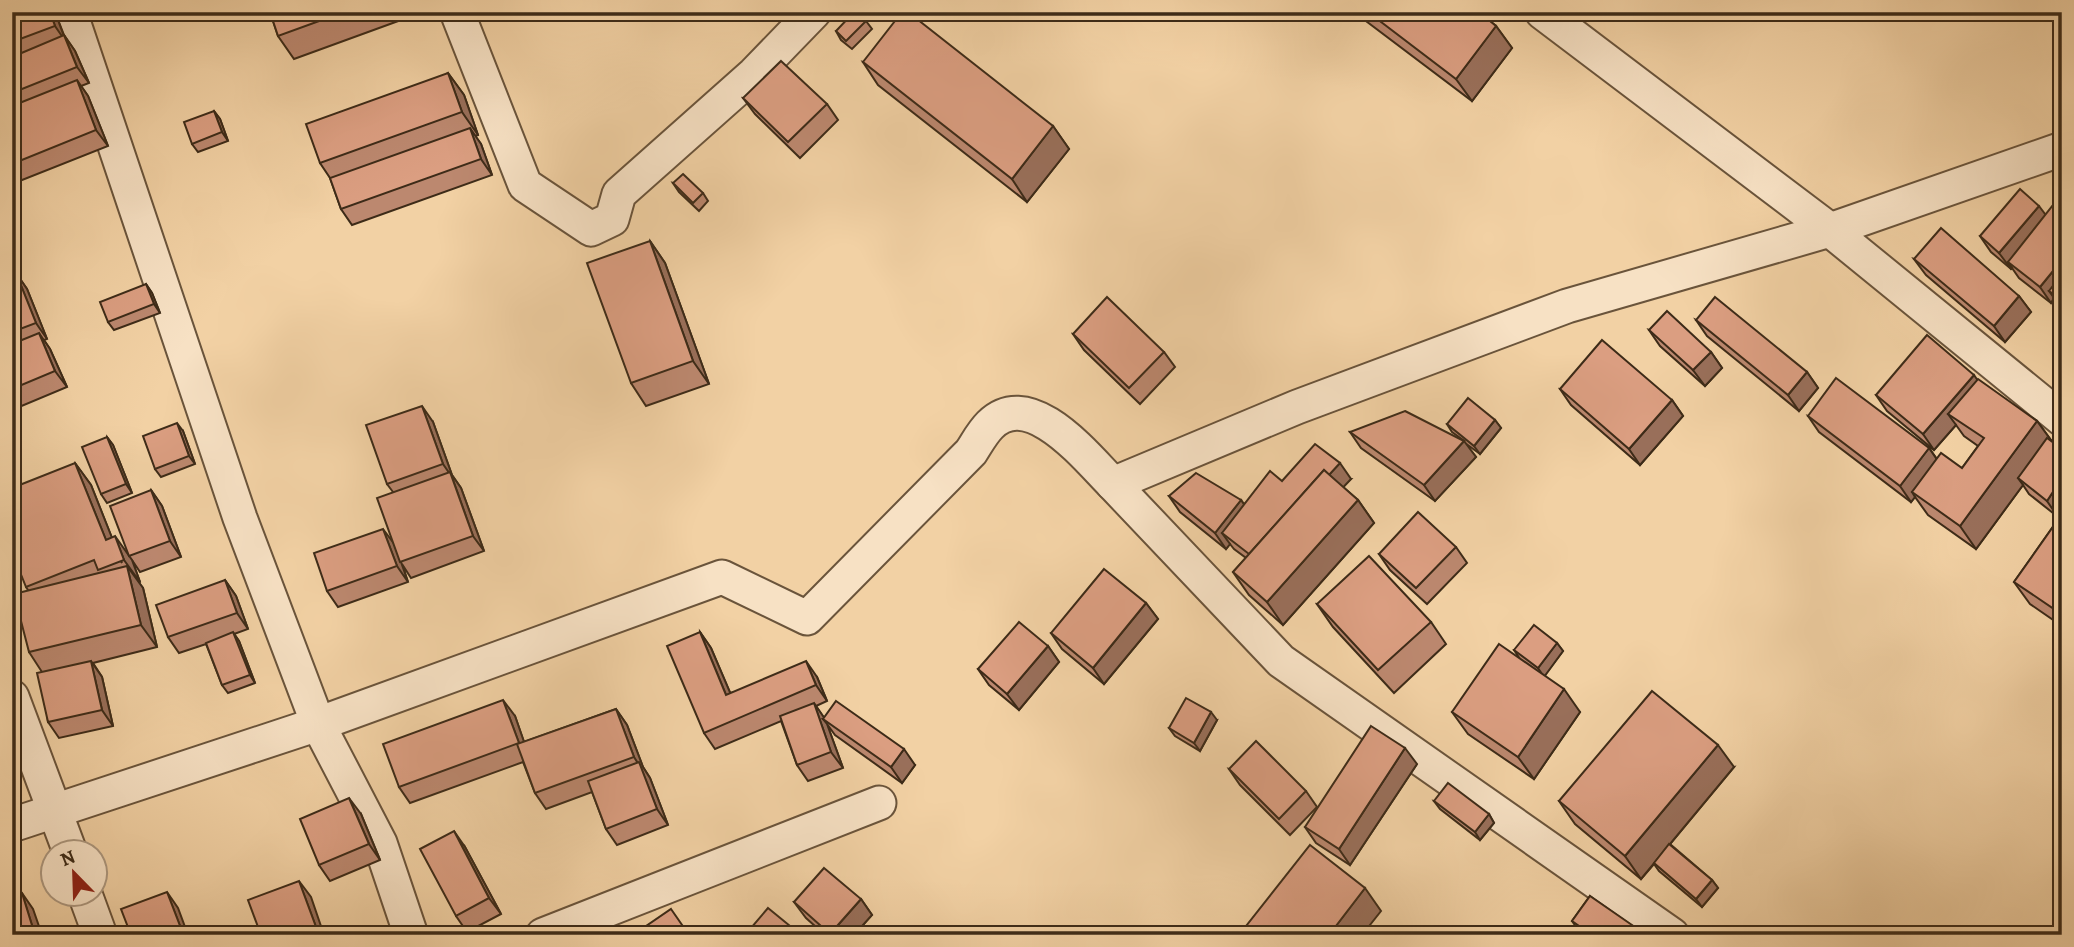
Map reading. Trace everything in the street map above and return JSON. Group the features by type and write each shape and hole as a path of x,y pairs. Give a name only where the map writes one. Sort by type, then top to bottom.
{"street":[{"path":"70,12 240,518 318,724 380,843 411,935"},
{"path":"457,12 525,184 591,229 612,219 619,194 754,74 814,12"},
{"path":"1542,12 1830,230 2062,419"},
{"path":"1113,484 1297,407 1567,306 1830,230 2062,149"},
{"path":"12,825 318,724 722,577 807,618 971,452 991,424 1010,414 1029,415 1054,426 1282,661 1672,935"},
{"path":"12,697 65,838"},
{"path":"543,935 879,803"},
{"path":"90,908 100,935"}],"building":[{"path":"12,12 50,12 55,26 12,42"},
{"path":"270,12 344,12 278,36"},
{"path":"854,12 866,21 846,41 836,31"},
{"path":"902,12 908,12 1053,126 1012,179 863,62"},
{"path":"1368,12 1479,12 1496,26 1456,79"},
{"path":"64,35 77,67 12,93 12,57"},
{"path":"781,61 827,104 788,142 743,98"},
{"path":"448,73 462,112 320,163 306,124"},
{"path":"77,80 96,130 12,164 12,106"},
{"path":"214,111 222,132 192,144 184,122"},
{"path":"470,128 481,159 341,209 330,178"},
{"path":"683,174 703,193 693,203 673,183"},
{"path":"2020,189 2039,206 1999,253 1980,236"},
{"path":"2057,200 2062,204 2062,260 2040,287 2008,262"},
{"path":"1941,228 2019,296 1994,326 1914,259"},
{"path":"650,241 693,361 631,383 587,263"},
{"path":"16,273 36,323 12,332 12,274"},
{"path":"2062,274 2062,300 2049,291"},
{"path":"146,284 154,304 108,322 100,302"},
{"path":"1107,297 1164,352 1129,388 1073,334"},
{"path":"1715,297 1807,372 1788,395 1696,320"},
{"path":"1667,311 1711,352 1693,370 1649,330"},
{"path":"39,333 55,371 12,389 12,344"},
{"path":"1927,335 1974,375 1923,434 1876,395"},
{"path":"1602,340 1672,400 1629,449 1560,389"},
{"path":"1836,378 1929,448 1900,486 1808,416"},
{"path":"1978,379 2037,421 1960,526 1912,492 1941,453 1962,468 1984,438 1948,414"},
{"path":"1468,398 1495,420 1474,446 1447,424"},
{"path":"422,406 443,464 387,484 366,425"},
{"path":"1405,411 1464,441 1424,485 1350,432"},
{"path":"177,423 189,456 155,469 143,436"},
{"path":"107,437 126,484 101,494 82,447"},
{"path":"2047,438 2062,449 2062,478 2047,501 2018,478"},
{"path":"1315,444 1340,463 1329,475 1324,470 1249,554 1222,533 1270,471 1282,481"},
{"path":"75,463 106,540 115,536 124,560 98,570 94,560 26,587 12,552 12,488"},
{"path":"1324,470 1358,500 1267,602 1233,572"},
{"path":"450,472 473,536 400,562 377,498"},
{"path":"1196,473 1241,500 1215,533 1169,496"},
{"path":"151,490 170,541 129,556 110,506"},
{"path":"1418,512 1456,547 1416,588 1379,554"},
{"path":"2062,514 2062,597 2054,609 2014,582"},
{"path":"383,529 397,566 327,591 314,553"},
{"path":"1369,556 1431,622 1378,670 1317,604"},
{"path":"127,566 141,625 29,652 14,594"},
{"path":"1104,569 1146,603 1093,668 1051,633"},
{"path":"225,580 237,613 168,637 156,605"},
{"path":"1019,622 1048,646 1007,694 978,669"},
{"path":"1534,625 1557,643 1538,668 1514,650"},
{"path":"233,632 250,675 222,685 206,643"},
{"path":"700,632 726,695 806,661 816,685 704,733 667,646"},
{"path":"1499,644 1564,689 1518,757 1452,712"},
{"path":"91,661 102,710 48,722 37,673"},
{"path":"1652,691 1718,745 1625,856 1559,801"},
{"path":"1186,698 1211,712 1194,743 1169,728"},
{"path":"503,700 519,743 399,787 383,744"},
{"path":"836,701 904,749 891,767 823,719"},
{"path":"814,703 831,752 797,765 780,716"},
{"path":"616,709 634,757 535,793 517,744"},
{"path":"1371,726 1405,748 1339,849 1305,827"},
{"path":"1256,741 1306,791 1279,819 1229,769"},
{"path":"639,762 657,809 606,829 588,781"},
{"path":"1448,783 1489,814 1475,832 1434,801"},
{"path":"349,798 369,844 319,865 300,819"},
{"path":"454,831 489,898 456,916 420,849"},
{"path":"1669,844 1712,880 1696,899 1654,863"},
{"path":"1310,845 1365,888 1329,935 1239,935"},
{"path":"824,868 861,899 830,934 794,902"},
{"path":"299,881 319,935 261,935 248,900"},
{"path":"167,892 182,931 173,935 131,935 121,909"},
{"path":"22,893 35,935 12,935 12,896"},
{"path":"1590,896 1645,934 1592,935 1572,921"},
{"path":"768,908 801,935 745,935"},
{"path":"671,909 689,935 633,935"}]}
